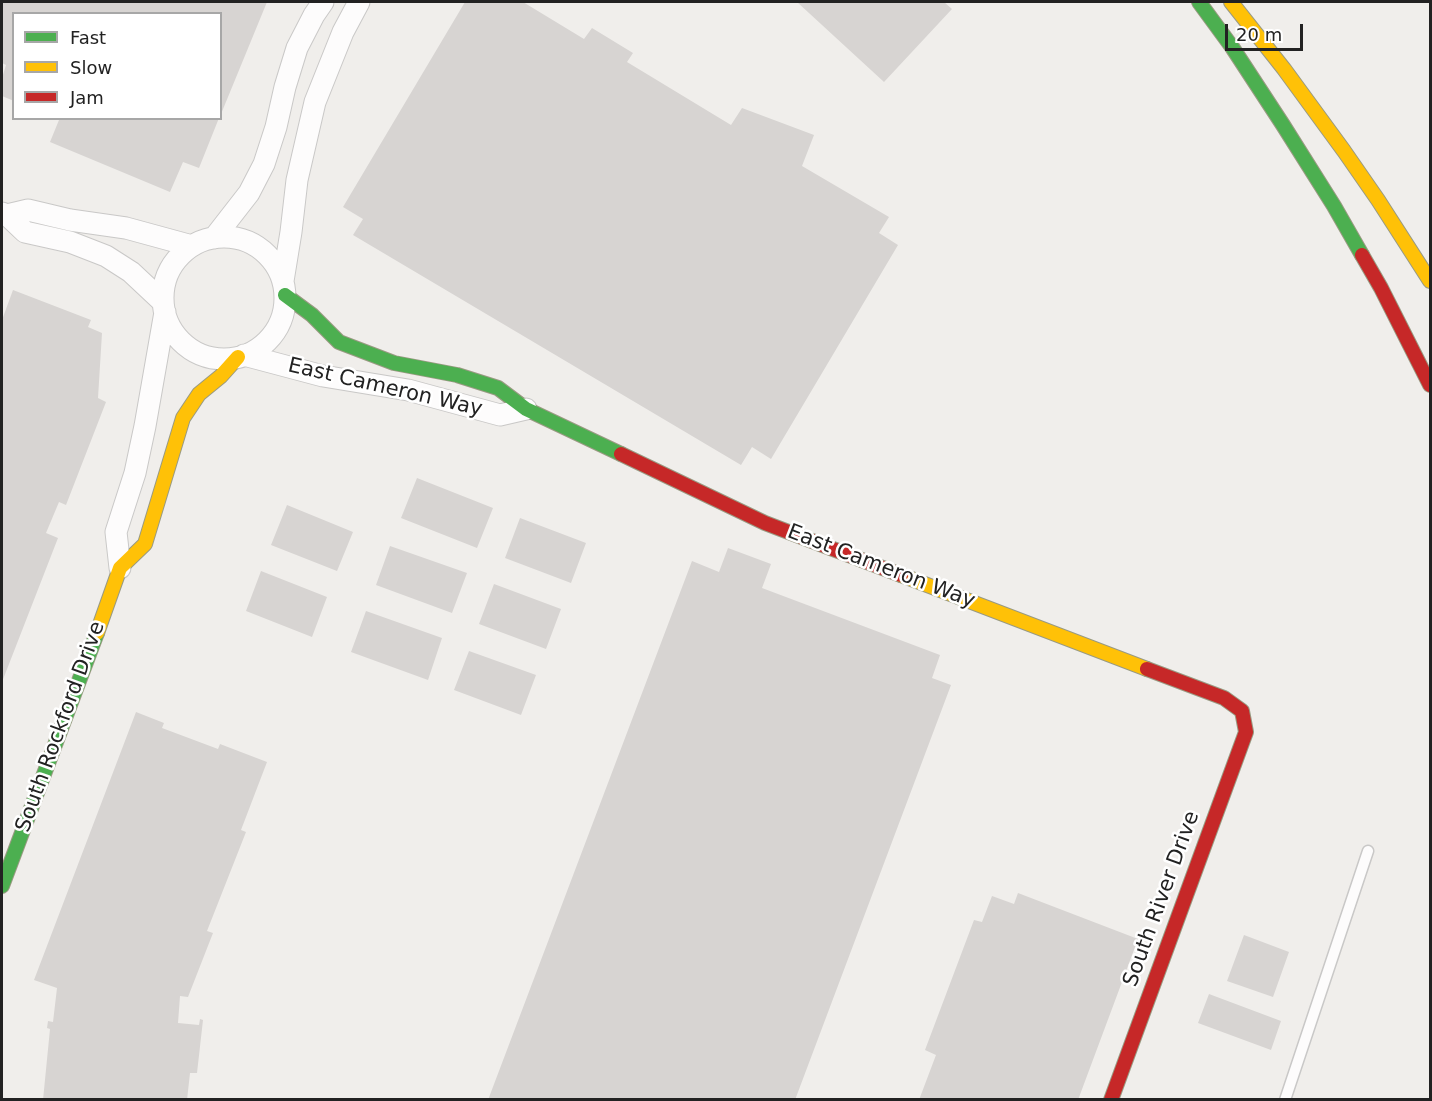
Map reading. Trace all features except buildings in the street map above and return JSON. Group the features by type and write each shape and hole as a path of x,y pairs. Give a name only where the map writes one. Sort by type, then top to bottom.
{"main road":[{"path":"1199,2 1284,125 1334,206 1381,288 1431,385"},
{"path":"1231,2 1344,151 1431,281"},
{"name":"East Cameron Way","path":"284,288 339,342 394,363 457,375 498,388 526,409 765,523 1224,698 1242,711"},
{"name":"South Rockford Drive","path":"2,886 120,568 145,544 183,418 199,394 241,356"},
{"name":"South River Drive","path":"1111,1100 1245,732 1242,711"}],"street":[{"path":"214,238 249,193 264,164 297,48 322,2"},
{"path":"284,288 277,268 257,247 244,240 229,237 214,238 192,246 179,256 164,286 164,307 171,328 183,342 197,352 214,358 241,356 254,351 267,341 278,327 284,311 284,288 297,180 315,102 343,32 359,2"},
{"path":"4,214 28,210 70,220 126,228 192,246"},
{"path":"4,214 25,232 70,242 106,256 131,272 164,307"},
{"name":"South Rockford Drive","path":"120,568 116,532 135,473 164,307"},
{"name":"East Cameron Way","path":"241,356 323,376 408,390 500,415 526,409"}],"lane":[{"path":"1285,1100 1368,851"}],"traffic: fast":[{"path":"1199,2 1232,47 1283,125 1362,255"},
{"path":"285,295 312,315 339,342 394,363 457,375 498,388 526,409 621,454"},
{"path":"2,886 97,633"}],"traffic: slow":[{"path":"1231,2 1344,151 1430,281"},
{"path":"97,633 120,568 145,544 183,418 199,394 221,376 238,357"},
{"path":"901,575 1147,669"}],"traffic: jam":[{"path":"1362,255 1430,385"},
{"path":"621,454 765,523 901,575"},
{"path":"1111,1100 1246,732 1242,711 1224,698 1147,669"}]}
